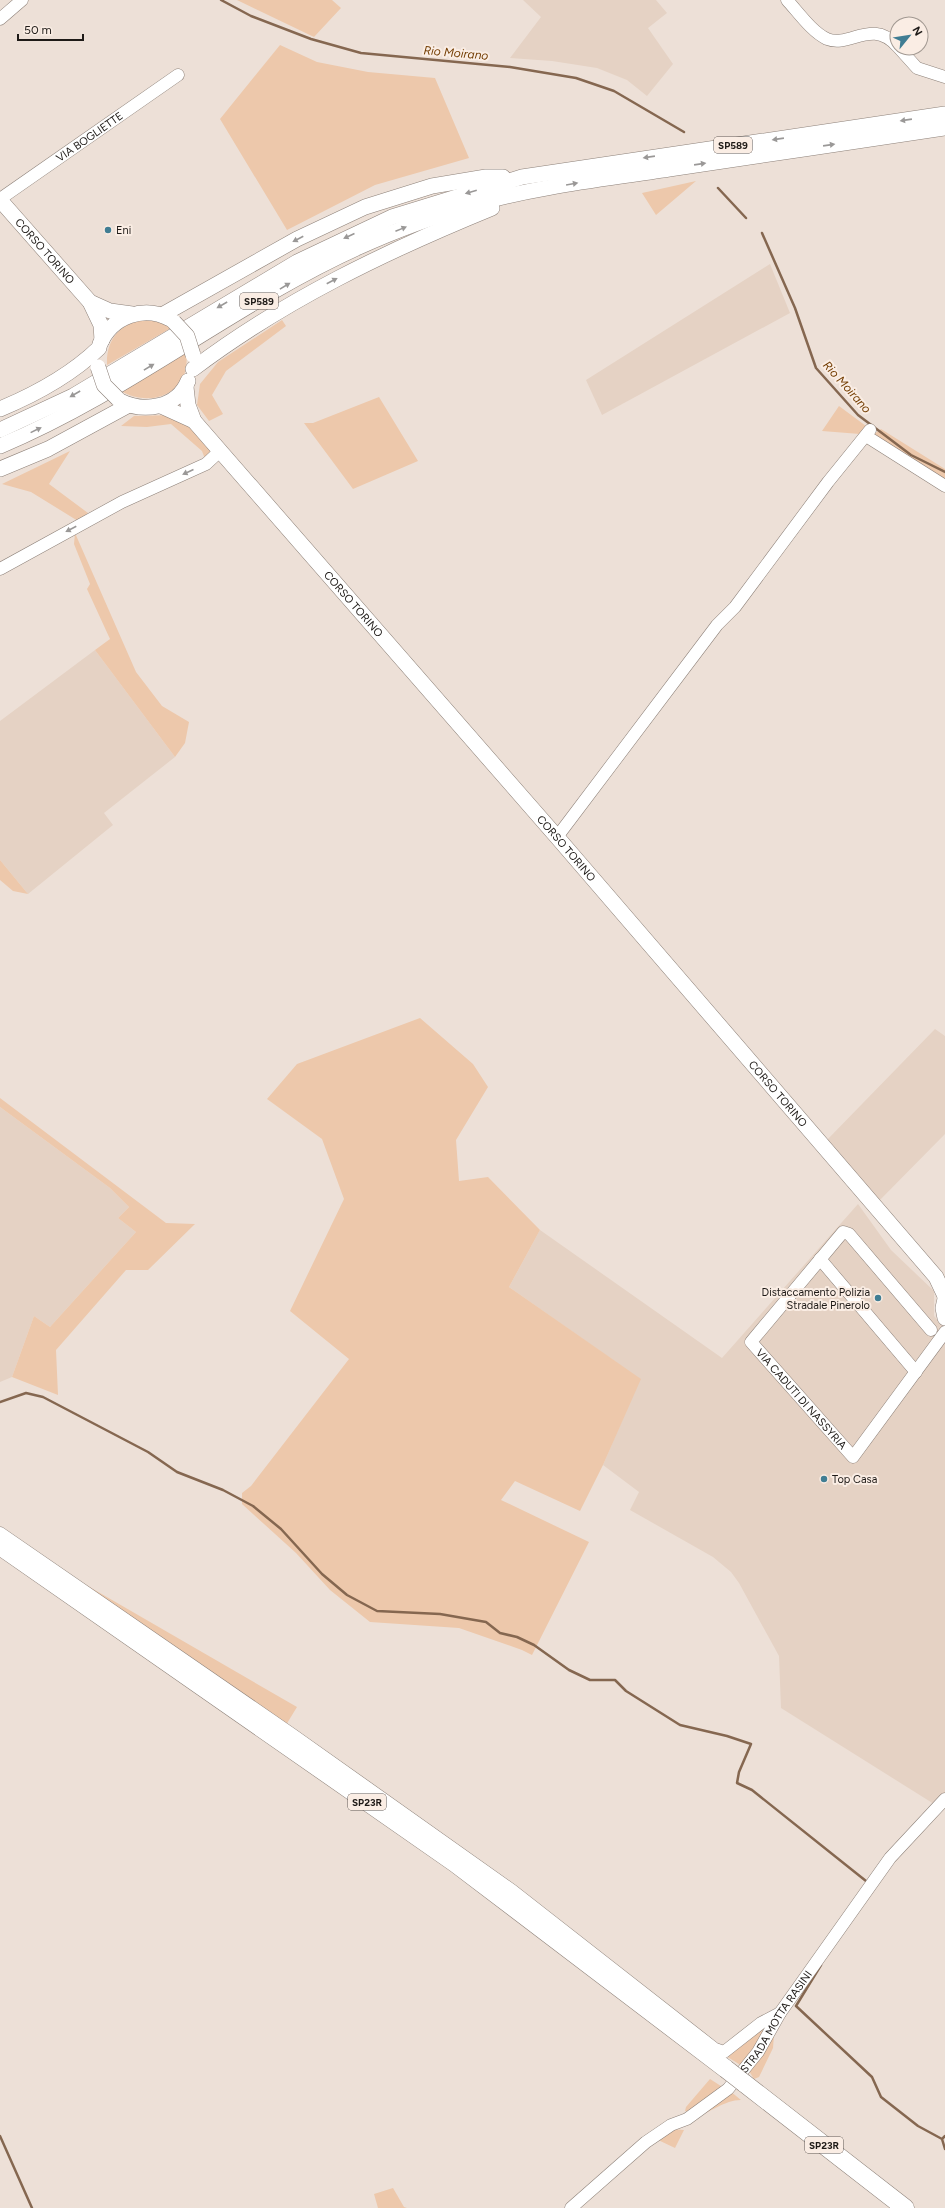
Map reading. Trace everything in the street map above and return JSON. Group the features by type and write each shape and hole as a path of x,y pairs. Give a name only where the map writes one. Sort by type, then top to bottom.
{"highway":[{"name":"SP23R","path":"0,1546 455,1863 724,2074"},
{"name":"SP23R","path":"0,1557 452,1873 905,2208"},
{"name":"SP23R","path":"742,2087 889,2208"}],"main road":[{"name":"SP589","path":"0,430 72,396 220,306 297,262 344,238 392,217 522,177 945,114"},
{"name":"SP589","path":"0,446 80,408 307,272 360,246 414,224 480,203 533,191 675,168 945,128"},
{"path":"168,318 296,239 365,207 432,186 486,177 522,177"},
{"path":"193,362 313,291 364,264 417,239 533,191"},
{"name":"CORSO TORINO","path":"0,199 90,302 101,325 100,344"},
{"name":"CORSO TORINO","path":"90,302 110,311 132,314"},
{"path":"0,409 56,381 77,367 100,344 114,324 132,314 147,312 168,318 187,336 193,362 186,387 188,405 194,421"},
{"path":"100,344 98,367 104,385 124,402 145,408 160,406 175,398 186,387"},
{"path":"0,469 48,449 124,402"},
{"path":"160,406 194,421"},
{"name":"CORSO TORINO","path":"194,421 941,1280 945,1296"},
{"path":"945,1299 943,1308 945,1318"}],"street":[{"path":"0,19 22,0"},
{"path":"787,0 814,29 827,38 838,40 864,34 879,34 889,39"},
{"path":"906,56 917,68 945,77"},
{"name":"VIA BOGLIETTE","path":"0,199 178,75"},
{"path":"557,837 717,625 735,607 828,482 868,433 945,486"},
{"path":"0,569 122,502 206,464 220,451"},
{"name":"VIA CADUTI DI NASSYRIA","path":"931,1330 846,1232 841,1233 751,1342 853,1457 945,1332"},
{"path":"820,1259 916,1372"},
{"path":"0,1533 293,1735 513,1891 715,2049 724,2052 761,2023 780,2013"},
{"name":"STRADA MOTTA RASINI","path":"571,2208 646,2142 671,2125 687,2119 728,2089 758,2052 780,2013 890,1858 945,1799"}],"shaded area":[{"path":"237,0 332,0 341,8 314,37"},
{"path":"523,0 656,0 667,13 648,28 673,64 647,96 627,80 597,68 552,61 510,58 541,17"},
{"path":"280,45 317,62 368,72 435,78 469,158 375,185 287,230 220,119"},
{"path":"696,181 656,215 642,193"},
{"path":"770,264 790,313 602,415 586,380"},
{"path":"144,319 158,321 171,328 107,365 109,348 116,334 121,329 135,321"},
{"path":"282,320 286,326 226,371 212,395 223,414 209,421 197,405 200,384 218,362"},
{"path":"186,353 186,367 183,378 176,387 167,393 157,397 145,398 133,396 121,391"},
{"path":"379,397 418,461 353,489 304,423 313,423"},
{"path":"839,406 866,426 860,434 822,431"},
{"path":"173,415 186,420 212,453 205,459 202,451 171,424 147,427 121,426 134,416"},
{"path":"881,429 945,469 945,481 873,435"},
{"path":"70,451 49,484 88,513 78,521 31,492 2,484"},
{"path":"75,533 136,672 162,706 189,722 185,743 175,757 95,650 110,639 87,589 90,584 74,544"},
{"path":"95,650 175,757 104,813 113,825 28,894 0,860 0,721"},
{"path":"0,860 28,894 13,891 0,880"},
{"path":"420,1018 473,1064 488,1087 456,1140 459,1181 488,1177 540,1230 509,1287 641,1379 603,1465 580,1511 515,1481 501,1500 589,1542 532,1655 522,1650 459,1628 370,1622 330,1590 296,1553 242,1504 242,1493 251,1486 349,1359 290,1311 344,1199 322,1139 267,1099 297,1064"},
{"path":"935,1029 945,1036 945,1134 877,1203 826,1141"},
{"path":"0,1098 166,1223 195,1224 148,1270 126,1270 56,1350 58,1395 12,1377 34,1316 50,1327 136,1232 118,1218 129,1207 110,1188 0,1107"},
{"path":"0,1107 110,1188 129,1207 118,1218 136,1232 50,1327 34,1316 12,1377 0,1382"},
{"path":"858,1204 891,1250 934,1291 934,1316 945,1328 945,1795 934,1804 781,1708 779,1656 739,1583 731,1572 713,1557 630,1510 639,1492 603,1465 640,1379 509,1287 540,1230 722,1358"},
{"path":"74,1578 297,1707 286,1725"},
{"path":"769,2023 742,2066 726,2056"},
{"path":"774,2035 773,2048 759,2077 754,2079 749,2071"},
{"path":"710,2079 724,2088 691,2112 685,2111 686,2107"},
{"path":"730,2091 741,2100 723,2104 706,2113 694,2117"},
{"path":"669,2129 684,2130 675,2148 656,2139"},
{"path":"393,2188 404,2207 407,2208 378,2208 374,2194"}],"waterway":[{"name":"Rio Moirano","path":"221,0 251,16 311,39 361,53 510,67 576,78 614,91 684,132"},
{"name":"Rio Moirano","path":"718,188 746,218"},
{"name":"Rio Moirano","path":"762,233 795,308 816,368 858,415 911,455 945,472"},
{"path":"0,1402 26,1393 43,1397 148,1452 177,1472 223,1490 253,1506 281,1529 322,1574 347,1595 377,1611 440,1614 486,1622 500,1633 517,1637 534,1645 569,1670 590,1680 615,1680 626,1691 680,1725 727,1736 751,1744 739,1772 737,1783 752,1790 866,1881"},
{"path":"821,1965 796,2006 872,2077 881,2097 918,2126 942,2139 945,2149"},
{"name":"Rio Moirano","path":"0,2136 32,2208"},
{"path":"942,2139 945,2136"}],"place":[{"name":"Eni","path":"108,230"},
{"name":"Distaccamento Polizia Stradale Pinerolo","path":"878,1298"},
{"name":"Top Casa","path":"824,1479"}]}
